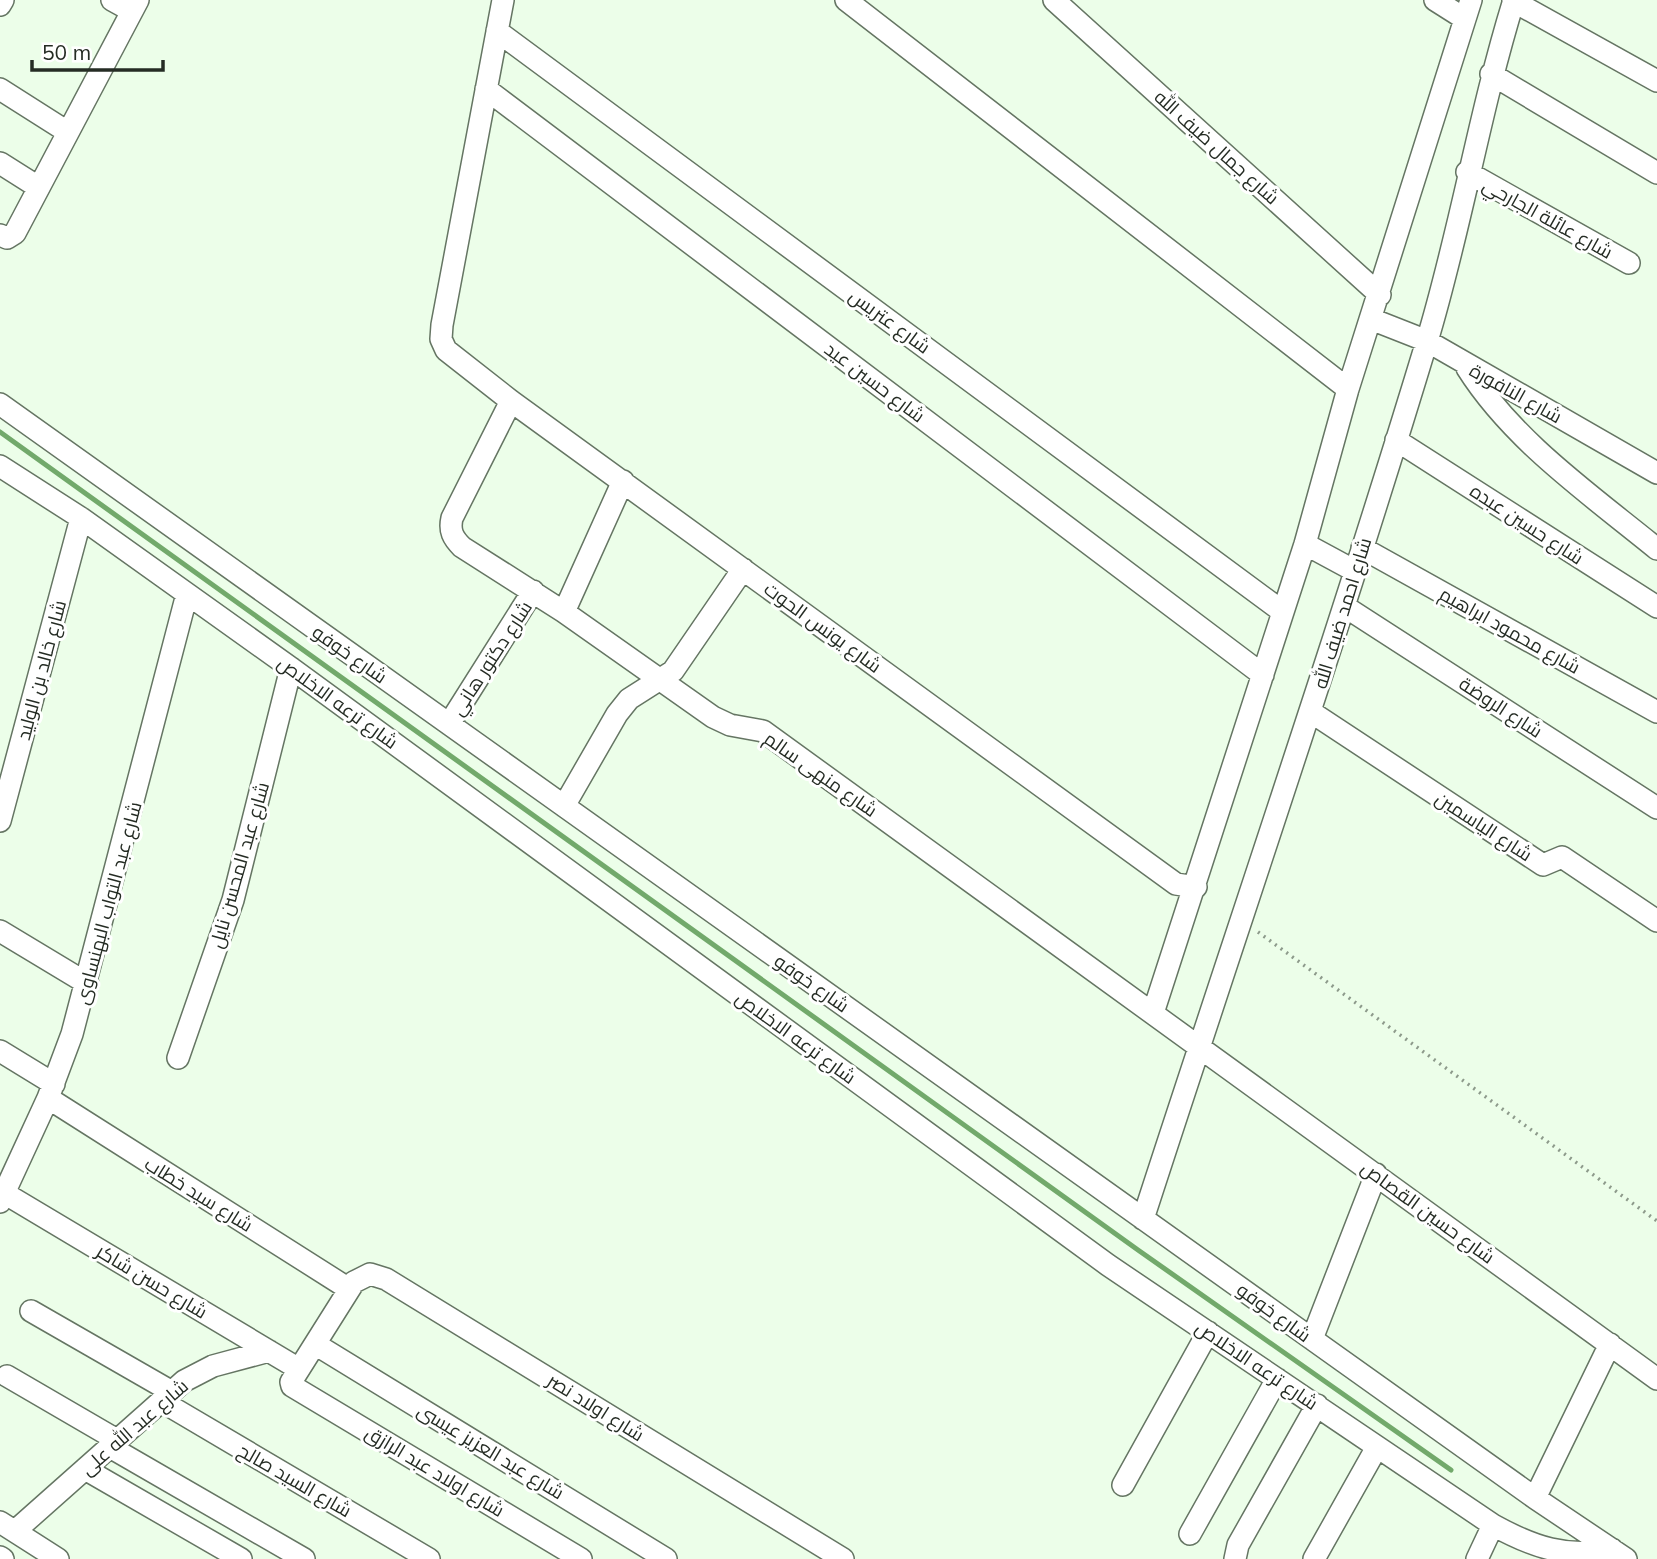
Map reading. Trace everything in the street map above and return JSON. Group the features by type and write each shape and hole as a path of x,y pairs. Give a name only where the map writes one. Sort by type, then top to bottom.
{"street":[{"path":"8,234 38,187 135,6 112,0"},
{"path":"486,89 503,0"},
{"path":"846,0 1348,390"},
{"name":"شارع جمال ضيف الله","path":"1054,0 1380,295"},
{"path":"1153,1013 1305,544 1348,390 1468,10 1435,0"},
{"path":"1513,1 1657,81"},
{"name":"شارع احمد ضيف الله","path":"1143,1219 1311,712 1427,341 1448,270 1467,172 1491,74 1513,1"},
{"name":"شارع عتريس","path":"497,31 1283,612"},
{"path":"1491,74 1657,173"},
{"path":"0,89 66,131"},
{"name":"شارع يونس الحوت","path":"486,89 442,325 441,339 453,357 1176,884 1196,887"},
{"name":"شارع حسين عيد","path":"486,89 1263,675"},
{"path":"0,163 38,187"},
{"name":"شارع عائلة الجارحي","path":"1467,172 1629,263"},
{"name":"شارع النافورة","path":"1371,319 1427,341 1657,472"},
{"path":"1464,364 1500,413 1571,479 1657,549"},
{"name":"شارع منهى سالم","path":"511,401 450,527 454,538 462,547 533,591 713,717 730,725 762,731 1199,1047"},
{"name":"شارع خوفو","path":"0,404 1535,1498 1619,1554"},
{"name":"شارع حسين عبده","path":"1396,440 1657,607"},
{"name":"شارع ترعه الاخلاص","path":"0,466 81,518 291,668 1108,1265 1493,1525 1555,1555 1576,1559 1619,1554"},
{"path":"564,612 623,481"},
{"name":"شارع خالد بن الوليد","path":"0,821 81,518"},
{"path":"1305,544 1355,571"},
{"name":"شارع محمود ابراهيم","path":"1362,548 1657,712"},
{"path":"564,806 617,714 629,699 661,681 682,660 743,569"},
{"name":"شارع دكتور هاني","path":"449,724 533,591"},
{"name":"شارع عبد التواب البهنساوى","path":"2,1197 8,1164 51,1091 88,984 187,594"},
{"name":"شارع الروضة","path":"1344,606 1657,808"},
{"name":"شارع عبد المحسن نايل","path":"177,1058 233,900 291,668"},
{"name":"شارع الياسمين","path":"1311,712 1543,865 1562,857 1657,921"},
{"path":"0,930 88,984"},
{"name":"شارع حسين القصاص","path":"1199,1047 1657,1379"},
{"name":"شارع سيد خطاب","path":"0,1051 51,1091 349,1289"},
{"path":"1312,1339 1376,1174"},
{"name":"شارع حسن شاكر","path":"2,1197 270,1351 295,1375"},
{"name":"شارع اولاد نصر","path":"349,1289 361,1277 370,1274 386,1279 843,1559"},
{"path":"295,1375 349,1289"},
{"name":"شارع السيد صالح","path":"32,1311 429,1559"},
{"path":"1123,1485 1208,1332"},
{"name":"شارع عبد العزيز عيسى","path":"315,1344 666,1559"},
{"path":"1535,1498 1610,1344"},
{"name":"شارع عبد الله على","path":"7,1527 85,1469 166,1396 213,1366 270,1351"},
{"name":"شارع اولاد عبد الرازق","path":"295,1375 292,1386 581,1559"},
{"path":"7,1377 304,1559"},
{"path":"1190,1534 1278,1379"},
{"path":"1235,1559 1238,1545 1317,1405"},
{"path":"1314,1559 1377,1447"},
{"path":"85,1469 241,1559"},
{"path":"1477,1559 1493,1525"},
{"path":"7,1527 58,1559"}],"path":[{"path":"1242,921 1657,1221"}],"waterway":[{"path":"0,432 1138,1250 1451,1470"}]}
